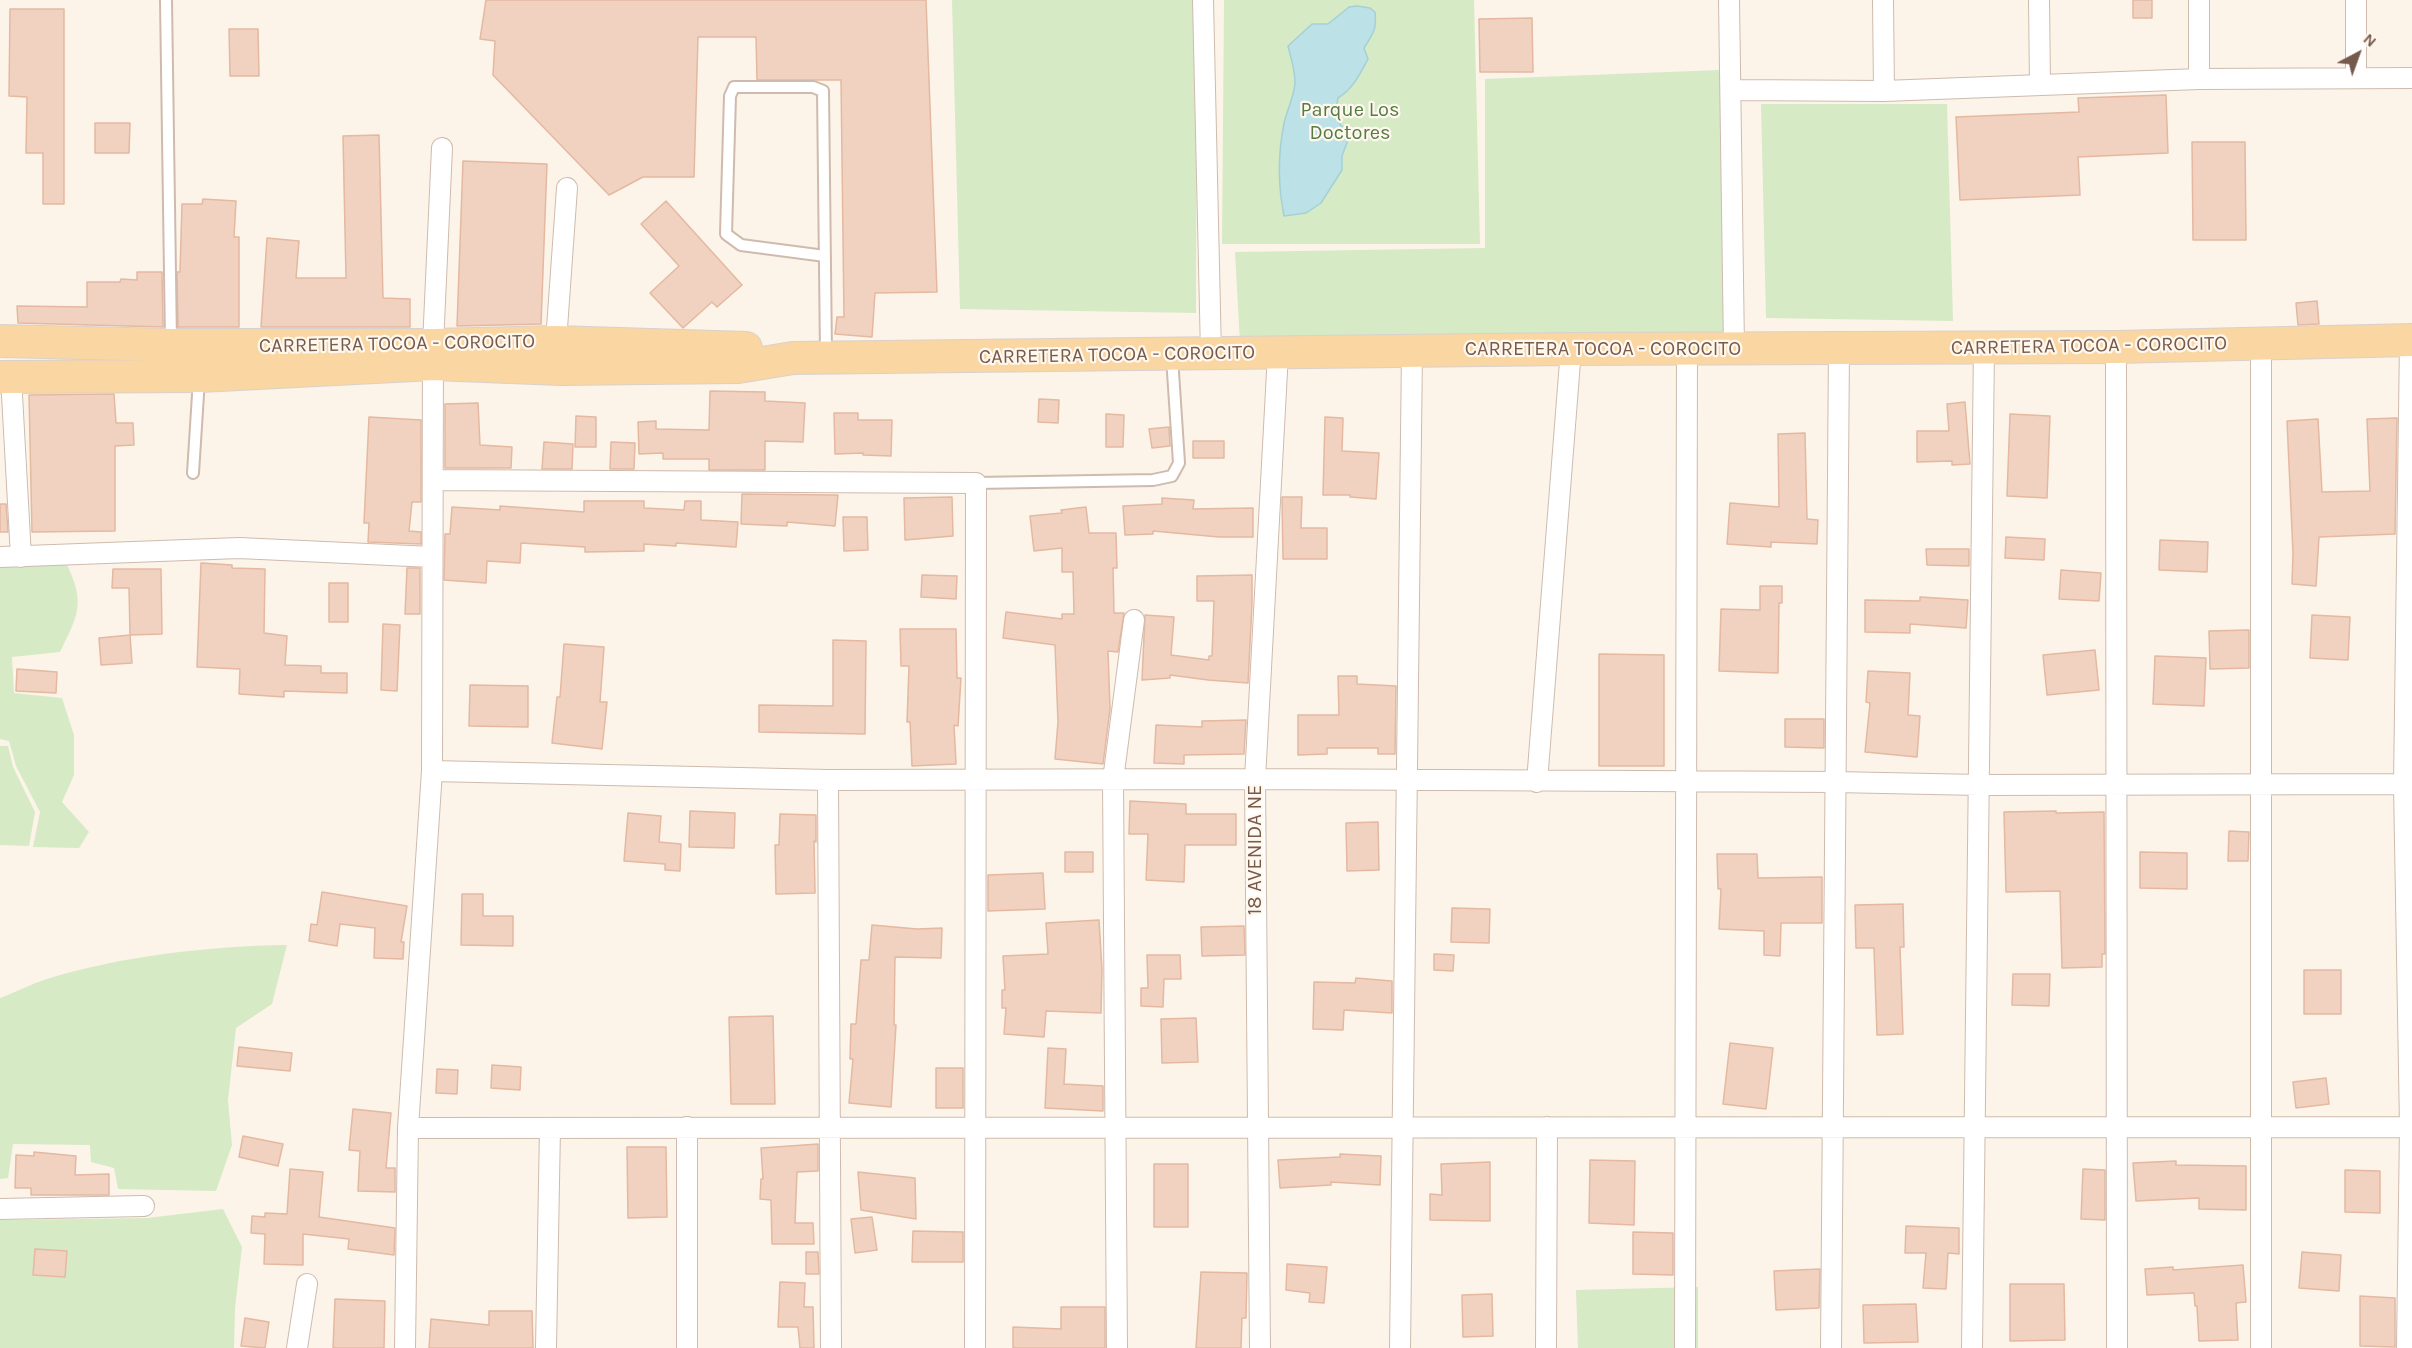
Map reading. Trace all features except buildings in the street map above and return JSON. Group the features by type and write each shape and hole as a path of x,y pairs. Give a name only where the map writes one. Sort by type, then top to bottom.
{"main road":[{"name":"CARRETERA TOCOA - COROCITO","path":"0,341 433,354 561,369 738,367 794,358 1687,348 2116,347 2411,340"},
{"name":"CARRETERA TOCOA - COROCITO","path":"6,377 200,376 556,342 738,346 794,358"}],"street":[{"path":"1203,0 1211,354"},
{"path":"1729,0 1734,348"},
{"path":"1883,0 1884,90"},
{"path":"2039,0 2040,86"},
{"path":"2199,0 2199,79"},
{"path":"2356,0 2356,78"},
{"path":"1731,90 1884,90 2199,79 2412,78"},
{"path":"405,1348 408,1128 432,771 433,354 442,148"},
{"path":"556,342 567,188"},
{"path":"2407,1348 2411,1127 2408,784 2411,340"},
{"path":"2261,343 2261,1348"},
{"path":"1972,1348 1984,347"},
{"path":"2116,347 2117,1348"},
{"path":"1685,1348 1687,348"},
{"path":"1831,1348 1839,348"},
{"path":"1537,782 1571,349"},
{"path":"1400,1348 1412,351"},
{"name":"18 AVENIDA NE","path":"1260,1348 1255,779 1278,353"},
{"path":"6,377 21,557"},
{"path":"434,480 976,483 975,1348"},
{"path":"0,557 239,548 432,557"},
{"path":"1117,1348 1113,780 1134,620"},
{"path":"432,771 828,780 975,778 1835,782 1979,785 2408,784"},
{"path":"828,780 831,1348"},
{"path":"687,1127 687,1348"},
{"path":"1546,1348 1547,1127"},
{"path":"408,1128 2411,1127"},
{"path":"546,1348 550,1128"},
{"path":"0,1209 144,1206"},
{"path":"297,1348 307,1284"}],"lane":[{"path":"166,0 171,345"},
{"path":"825,256 741,245 726,234 730,96 734,87 813,87 823,91 825,256 826,358"},
{"path":"976,483 1153,480 1172,476 1179,462 1172,353"},
{"path":"193,473 200,376"}],"green space":[{"path":"952,0 1197,0 1196,313 960,309"},
{"name":"Parque Los Doctores","path":"1224,0 1474,0 1480,244 1222,244"},
{"path":"1720,70 1726,355 1241,361 1235,252 1485,248 1485,79"},
{"path":"1761,104 1947,104 1953,321 1766,318"},
{"path":"66,563 78,599 71,628 60,652 12,657 14,693 62,698 74,735 74,775 62,802 89,832 79,848 33,847 40,812 16,766 9,741 0,739 0,564"},
{"path":"0,746 8,746 13,767 35,812 29,846 0,845"},
{"path":"287,945 272,1004 236,1028 228,1100 232,1145 216,1191 118,1189 114,1168 91,1162 90,1145 13,1144 8,1178 0,1179 0,998 47,979 135,958 197,950"},
{"path":"223,1209 242,1247 235,1308 234,1348 0,1348 0,1220 147,1218"},
{"path":"1698,1287 1698,1348 1578,1348 1576,1290"}],"water":[{"path":"1349,7 1370,8 1375,12 1375,27 1364,48 1368,59 1352,86 1338,98 1335,117 1348,135 1342,156 1342,170 1321,203 1306,213 1284,216 1280,158 1284,123 1295,82 1288,46 1312,24 1328,24"}]}
